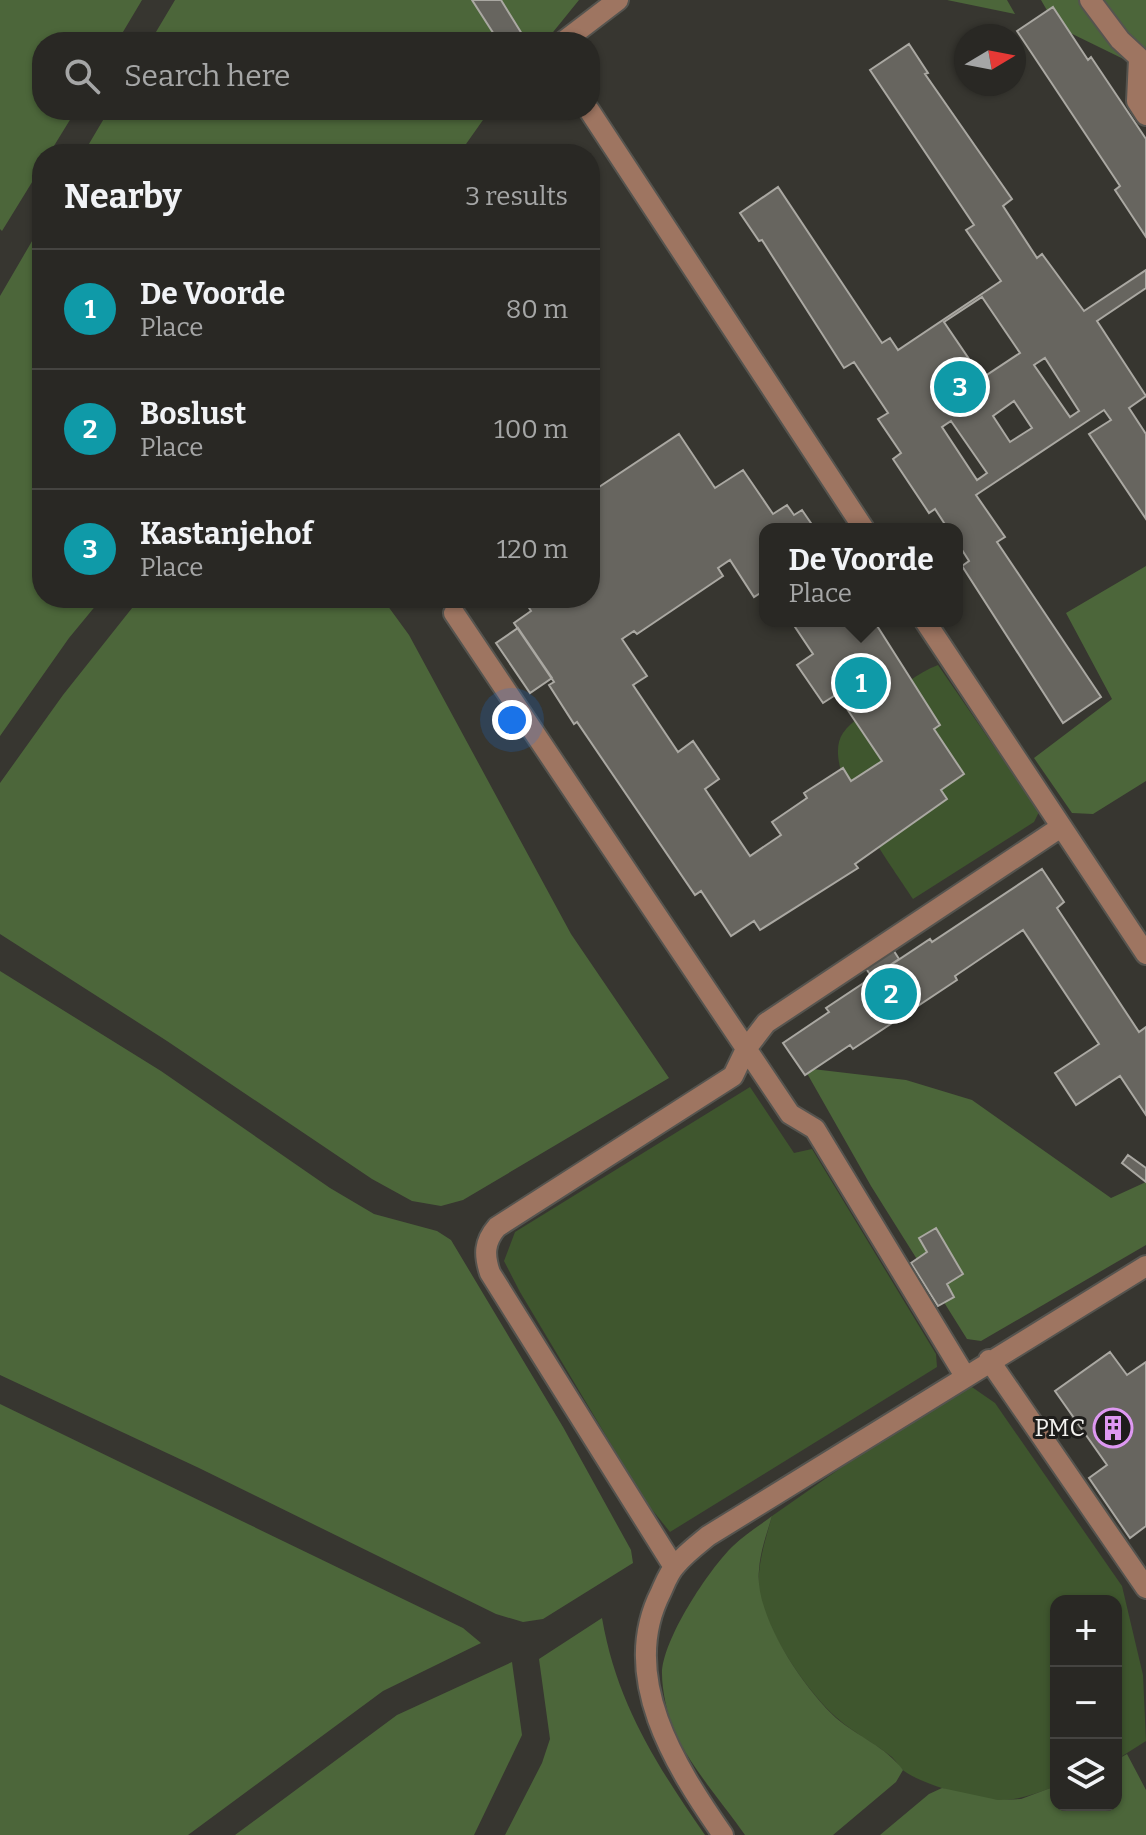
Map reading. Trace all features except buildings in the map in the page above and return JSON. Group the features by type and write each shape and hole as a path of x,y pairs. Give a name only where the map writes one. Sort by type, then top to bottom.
{"street":[{"path":"576,32 618,0"},
{"path":"1090,0 1120,40 1143,62 1137,101 1146,115"},
{"path":"596,120 860,523"},
{"path":"454,613 790,1114 815,1129 965,1376"},
{"path":"929,627 1146,954"},
{"path":"674,1567 490,1273 485,1258 489,1236 497,1227 733,1076 746,1049 766,1023 1061,827"},
{"path":"723,1835 693,1792 657,1722 645,1660 651,1612 674,1567 708,1536 1146,1266"},
{"path":"989,1360 1146,1588"}],"green space":[{"path":"0,0 142,0 123,32 32,32 32,120 70,120 55,144 32,144 32,182 2,231"},
{"path":"175,0 579,0 553,32 156,32"},
{"path":"947,0 1007,0 1015,14"},
{"path":"1041,0 1146,0 1146,70 1056,26"},
{"path":"103,120 483,120 466,144 89,144"},
{"path":"32,241 32,608 94,608 0,736 0,296"},
{"path":"1146,566 1146,781 1093,814 1072,813 1034,758 1112,699 1066,613"},
{"path":"132,608 389,608 409,635 571,934 669,1078 463,1200 441,1206 412,1201 372,1179 167,1041 0,934 0,783 63,695"},
{"path":"938,665 1039,812 1034,822 913,899 861,818 841,770 838,749 843,733 856,720"},
{"path":"0,971 161,1071 330,1188 374,1214 437,1231 451,1240 563,1427 631,1550 633,1563 543,1619 523,1622 496,1614 199,1468 0,1375"},
{"path":"804,1068 906,1080 972,1100 1111,1198 1146,1182 1146,1245 981,1341 967,1339 871,1186"},
{"path":"750,1087 794,1153 812,1149 936,1354 937,1367 670,1532 645,1501 504,1261 515,1232"},
{"path":"969,1385 995,1403 1122,1586 1143,1675 1146,1741 1122,1756 1122,1595 1050,1595 1050,1788 1005,1800 962,1794 935,1786 902,1769 892,1757 826,1708 783,1650 767,1620 760,1595 761,1561 772,1516 865,1451"},
{"path":"0,1404 463,1628 481,1643 383,1691 188,1835 0,1835"},
{"path":"772,1516 759,1570 764,1608 772,1629 796,1670 823,1705 903,1770 896,1782 833,1835 745,1835 679,1742 665,1701 664,1660 688,1606 733,1546"},
{"path":"602,1618 628,1706 655,1758 705,1835 505,1835 542,1763 550,1739 539,1659"},
{"path":"512,1662 522,1735 474,1835 235,1835 397,1715"},
{"path":"1127,1754 1146,1790 1146,1835 880,1835 929,1794 942,1788 998,1800 1021,1799 1050,1788 1050,1811 1122,1811 1122,1757"}],"place":[{"name":"Kastanjehof","path":"960,387"},
{"name":"De Voorde","path":"861,683"},
{"name":"Boslust","path":"891,994"},
{"name":"PMC","path":"1113,1428"}]}
